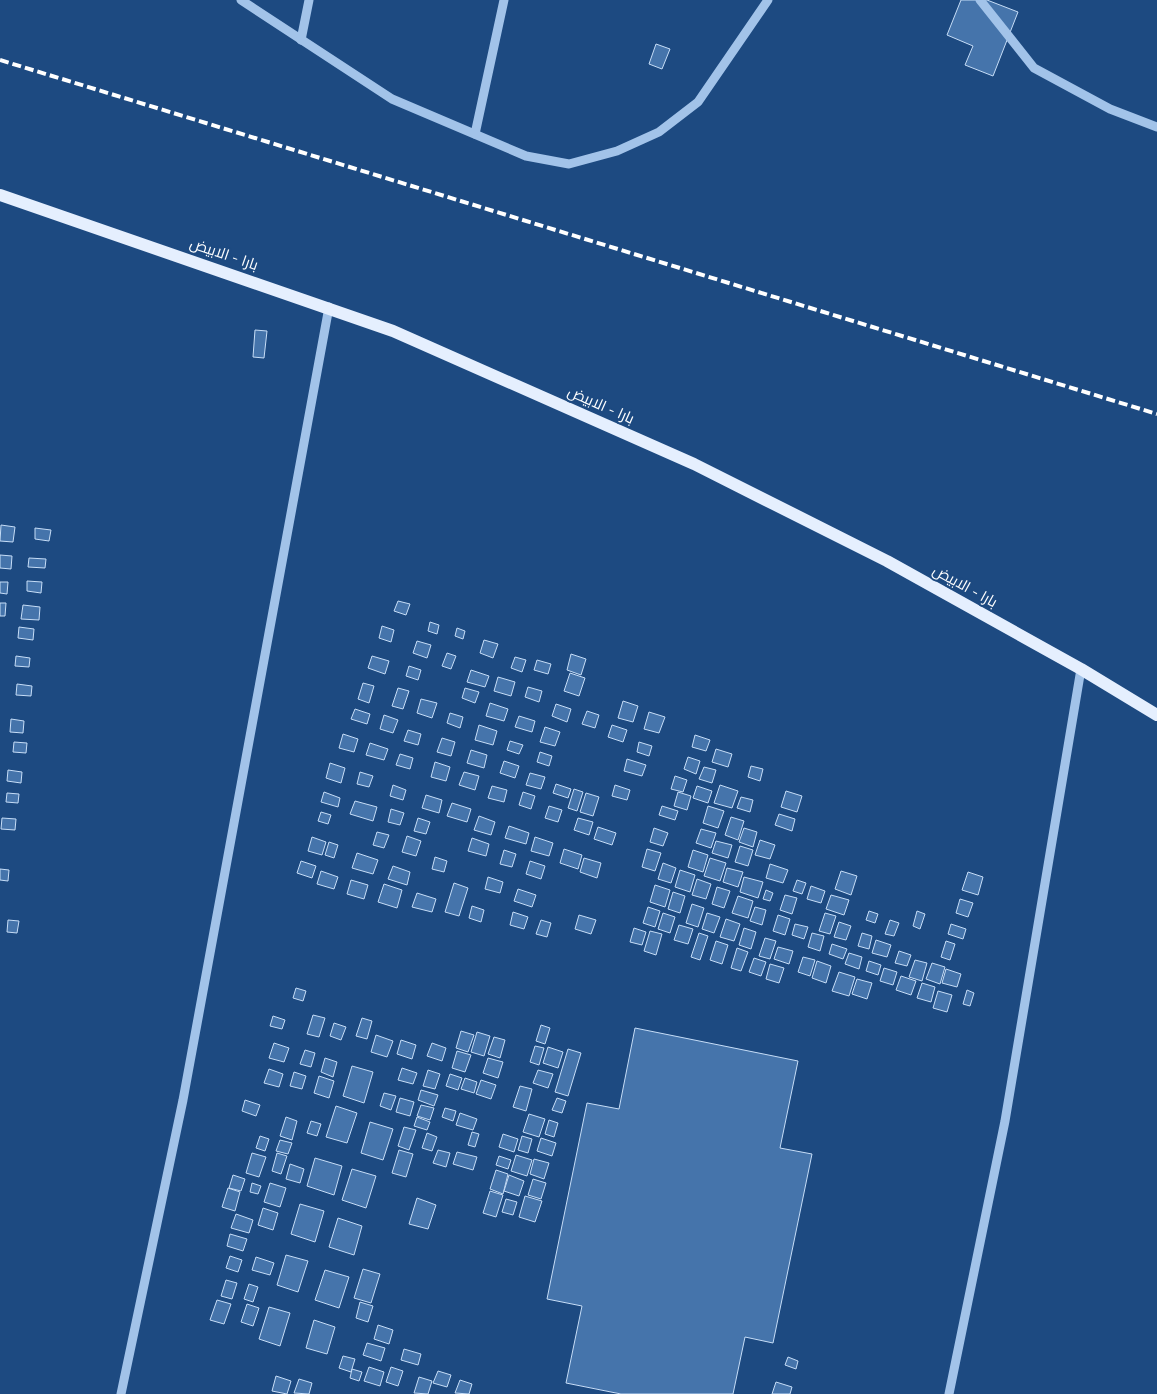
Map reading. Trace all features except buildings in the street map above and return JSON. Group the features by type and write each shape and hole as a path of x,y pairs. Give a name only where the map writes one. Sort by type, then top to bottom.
{"main road":[{"name":"بارا - الابيض","path":"0,195 393,331 694,464 887,561 1081,669 1157,716"}],"street":[{"path":"241,0 392,99 526,156 569,164 617,151 659,132 698,102 768,0"},
{"path":"301,40 309,0"},
{"path":"475,134 504,0"},
{"path":"980,0 1034,68 1110,109 1157,127"},
{"path":"121,1394 183,1100 329,308"},
{"path":"949,1394 1005,1122 1081,669"}],"railway":[{"path":"0,60 1157,414"}]}
